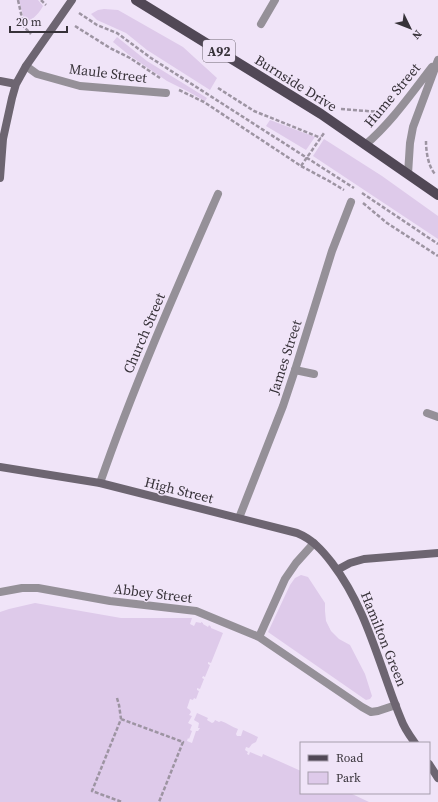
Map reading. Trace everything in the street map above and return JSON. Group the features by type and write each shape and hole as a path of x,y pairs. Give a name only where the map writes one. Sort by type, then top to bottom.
{"main road":[{"name":"Burnside Drive","path":"136,0 314,110 438,195"}],"street":[{"path":"0,178 3,139 16,84 26,66 72,0"},
{"path":"261,24 274,0"},
{"name":"Hume Street","path":"365,145 379,133 393,117 438,60"},
{"name":"Hume Street","path":"408,174 410,143 413,127 438,60"},
{"name":"Maule Street","path":"26,66 37,74 80,86 166,93"},
{"path":"0,81 16,84"},
{"name":"Church Street","path":"100,483 126,412 154,343 218,194"},
{"name":"James Street","path":"239,518 283,406 332,251 351,202"},
{"path":"295,370 314,374"},
{"path":"427,413 438,416"},
{"name":"High Street","path":"0,466 100,483 297,533 307,537 314,543 337,570"},
{"path":"259,637 285,579 296,563 314,543"},
{"path":"337,570 350,563 364,560 438,553"},
{"name":"Hamilton Green","path":"337,570 352,593 362,613 371,634 401,720 414,742"},
{"name":"Abbey Street","path":"0,592 22,588 38,588 110,601 196,611 259,637 371,712 396,705"},
{"path":"430,766 438,778"}],"path":[{"path":"18,0 24,27 41,45"},
{"path":"42,0 46,4"},
{"path":"87,19 97,25 117,33 151,58 379,204 438,244"},
{"path":"75,26 110,48 130,58 166,82"},
{"path":"218,88 254,111 321,138 301,166"},
{"path":"177,90 204,102 301,166 348,193"},
{"path":"340,109 383,112"},
{"path":"426,138 428,158 432,171 438,177"},
{"path":"360,201 367,205 387,223 438,256"},
{"path":"118,698 121,719 92,791 122,802"},
{"path":"121,719 183,742 159,802"}],"green space":[{"path":"19,0 38,0 43,6 36,16 26,22"},
{"path":"98,10 118,10 183,47 217,78 210,90 147,50 126,33 97,20 91,14"},
{"path":"117,37 147,61 207,98 205,101 167,81 129,55 113,42"},
{"path":"270,120 315,137 306,150 266,126"},
{"path":"324,139 382,176 438,216 438,239 313,156"},
{"path":"301,575 308,577 325,603 326,621 331,631 339,639 350,645 365,674 372,696 370,699 366,700 268,632 290,585 295,578"},
{"path":"35,603 121,618 192,618 190,624 194,626 196,622 201,622 208,627 209,625 211,628 223,633 211,663 208,662 210,665 205,677 203,676 202,678 204,679 200,689 197,688 199,691 196,699 190,699 187,708 191,712 189,715 192,716 188,723 192,725 190,730 192,731 187,741 192,743 196,731 200,728 198,728 199,723 194,720 197,713 208,718 207,720 212,723 215,720 219,722 221,721 238,729 236,734 237,736 241,736 243,730 258,737 256,742 249,748 246,747 245,750 248,752 247,754 249,755 250,752 262,757 263,754 300,771 300,794 352,794 369,802 0,802 0,612"}]}
